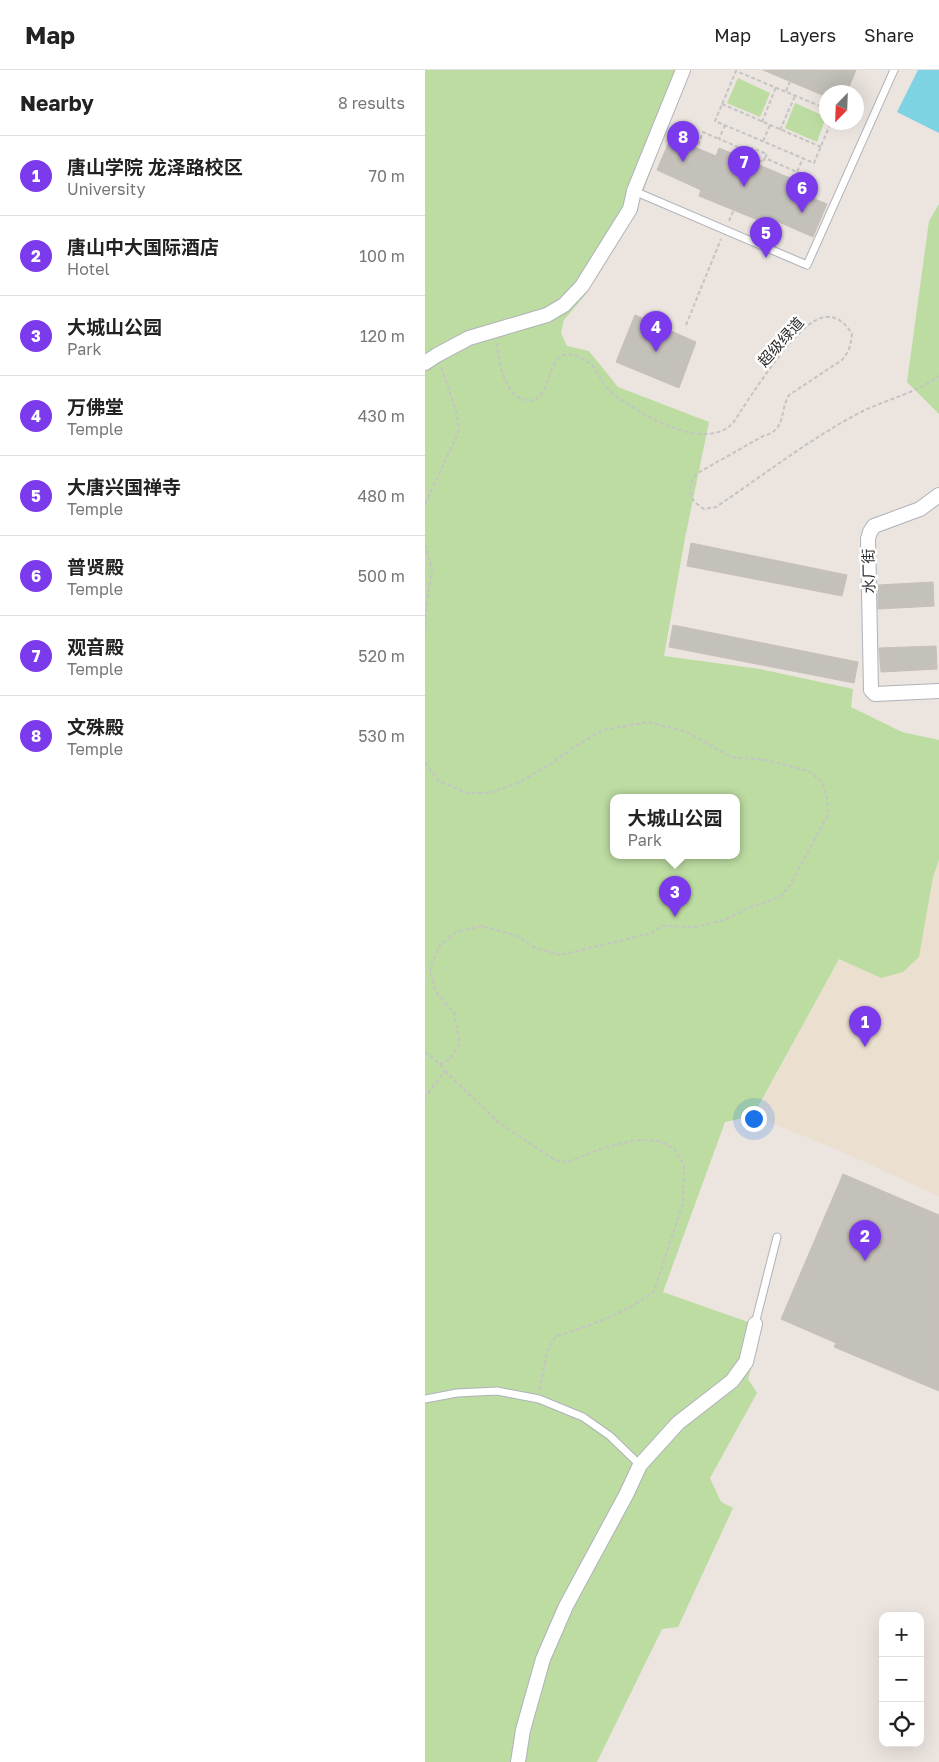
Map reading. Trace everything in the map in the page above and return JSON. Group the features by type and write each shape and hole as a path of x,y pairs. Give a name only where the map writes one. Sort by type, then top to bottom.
{"street":[{"path":"425,363 469,338 547,315 563,305 582,286 630,209 634,191 683,70"},
{"name":"水厂街","path":"939,495 920,509 874,526 869,532 868,539 871,690 875,694 939,691"},
{"path":"518,1762 523,1730 543,1659 566,1606 626,1495 640,1465 678,1423 732,1381 746,1362 755,1324"}],"lane":[{"path":"634,191 807,265 894,70"},
{"path":"755,1324 777,1237"},
{"path":"425,1399 457,1393 497,1391 539,1399 583,1417 610,1436 640,1465"}],"path":[{"path":"786,91 795,70"},
{"path":"819,106 736,71 715,121 814,163 828,130"},
{"path":"762,122 776,88"},
{"path":"781,130 795,96"},
{"path":"722,104 821,147"},
{"path":"719,139 725,125"},
{"path":"763,141 770,125"},
{"path":"698,145 703,132 751,152"},
{"path":"752,148 767,154 763,162 749,156 751,152 752,148"},
{"path":"765,158 811,178 805,190"},
{"path":"797,172 803,158"},
{"path":"686,325 756,159"},
{"name":"超级绿道","path":"495,330 503,371 508,386 517,397 525,400 535,400 543,393 553,364 565,354 573,354 592,364 599,372 607,388 640,412 661,424 682,431 712,434 726,430 733,423 777,358 810,324 820,318 830,317 842,320 852,334 848,353 842,360 789,394 778,428 696,474 690,484 690,495 695,503 704,509 716,507 819,437 863,411 926,386 939,377"},
{"path":"425,504 459,432 456,411 437,355"},
{"path":"425,544 432,570 426,607 425,636"},
{"path":"425,762 439,782 467,792 490,793 520,782 603,730 648,722 687,732 731,757 766,760 809,771 823,784 827,799 828,815 790,885 780,897 748,908 727,920 695,927 662,926 652,933 561,955 535,948 517,936 482,926 456,932 439,945 430,968 435,991 454,1013 460,1043 450,1059 440,1064"},
{"path":"425,1052 440,1064 499,1122 555,1160 568,1162 606,1147 637,1140 659,1141 674,1148 683,1165 683,1203 654,1291 645,1298 585,1328 556,1336 547,1351 539,1399"},
{"path":"425,1097 445,1071"}],"shaded area":[{"path":"939,860 939,1196 838,1150 754,1116 839,959 881,978 933,877"}],"green space":[{"path":"425,70 688,70 636,211 585,295 564,320 561,333 567,346 589,351 618,387 709,422 685,538 664,656 760,669 853,689 851,707 902,732 939,740 939,860 933,877 919,957 903,972 881,978 839,959 753,1116 725,1122 663,1292 762,1327 748,1379 757,1393 710,1478 721,1502 733,1508 678,1627 662,1629 597,1762 425,1762"},
{"path":"738,78 770,93 760,117 727,103"},
{"path":"795,103 819,114 819,130 821,130 817,142 785,128"},
{"path":"939,204 939,414 907,382 929,221"}],"water":[{"path":"918,70 939,70 939,133 897,112"}],"building":[{"path":"763,70 856,70 850,85 819,85 819,94"},
{"path":"671,137 716,156 719,148 790,178 786,187 827,204 813,237 772,219 770,225 699,196 701,190 657,170"},
{"path":"635,315 696,342 679,388 616,362"},
{"path":"691,543 847,575 842,596 687,566"},
{"path":"933,582 934,606 878,609 878,585"},
{"path":"673,625 858,662 854,683 669,647"},
{"path":"936,646 937,669 881,672 879,648"},
{"path":"843,1174 939,1215 939,1391 834,1347 836,1343 781,1319"}],"place":[{"name":"文殊殿","path":"683,162"},
{"name":"观音殿","path":"744,187"},
{"name":"普贤殿","path":"802,213"},
{"name":"大唐兴国禅寺","path":"766,258"},
{"name":"万佛堂","path":"656,352"},
{"name":"大城山公园","path":"675,917"},
{"name":"唐山学院 龙泽路校区","path":"865,1047"},
{"name":"唐山中大国际酒店","path":"865,1261"}]}
